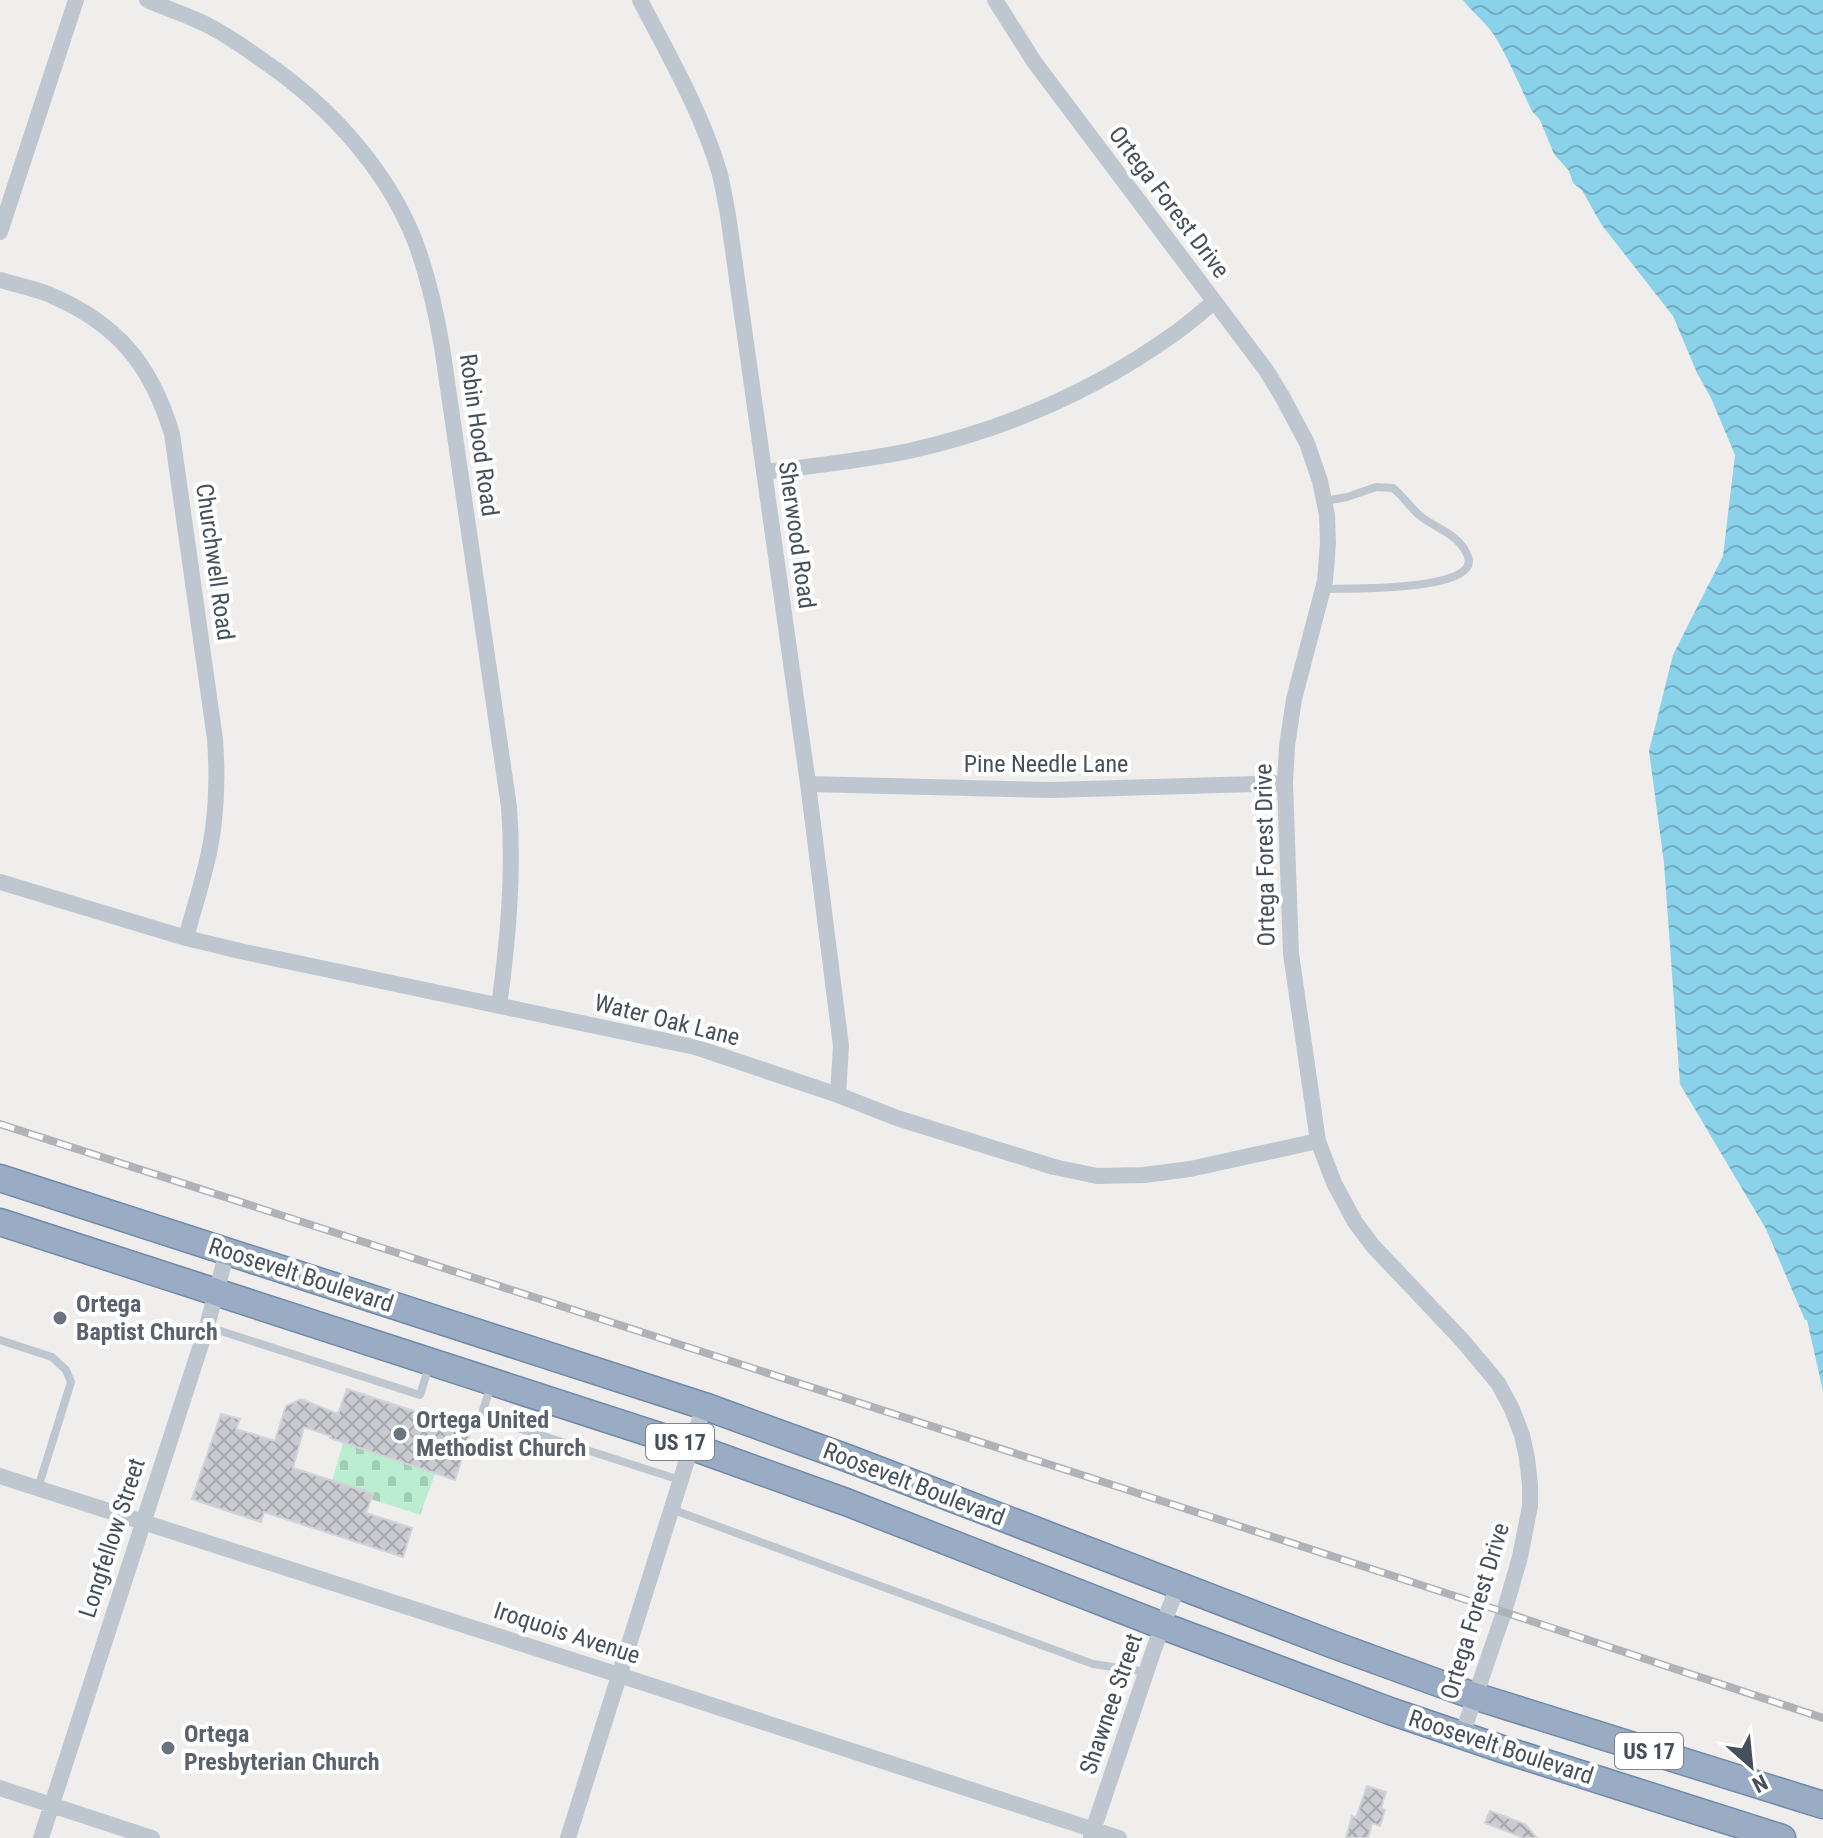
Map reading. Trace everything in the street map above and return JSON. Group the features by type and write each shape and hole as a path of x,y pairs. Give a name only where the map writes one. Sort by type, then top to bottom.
{"highway":[{"name":"Roosevelt Boulevard","path":"0,1178 704,1406 1474,1696 1823,1805"},
{"name":"Roosevelt Boulevard","path":"0,1222 690,1446 846,1502 1286,1673 1462,1735 1782,1838"}],"street":[{"path":"0,232 76,0"},
{"name":"Robin Hood Road","path":"147,0 204,23 231,38 303,91 345,131 374,167 414,239 435,307 442,347 509,807 512,875 509,933 499,1006"},
{"name":"Sherwood Road","path":"640,0 694,103 720,174 728,215 808,784 841,1046 838,1095"},
{"name":"Ortega Forest Drive","path":"995,0 1035,63 1266,370 1307,443 1320,481 1328,543 1322,589 1294,699 1285,783 1291,954 1318,1141 1334,1183 1355,1222 1373,1246 1498,1383 1522,1435 1530,1485 1528,1525 1504,1612 1462,1735"},
{"name":"Churchwell Road","path":"0,280 47,294 84,312 111,331 135,355 149,376 172,434 217,770 210,845 186,938"},
{"path":"764,472 907,451 990,430 1079,392 1170,337 1214,302"},
{"name":"Pine Needle Lane","path":"808,784 1051,790 1285,783"},
{"name":"Water Oak Lane","path":"0,882 186,938 240,951 695,1047 968,1141 1054,1167 1097,1176 1144,1175 1190,1169 1318,1141"},
{"name":"Longfellow Street","path":"41,1838 207,1326 227,1252"},
{"path":"568,1838 704,1406"},
{"name":"Iroquois Avenue","path":"0,1476 619,1675 1092,1834 1119,1838"},
{"name":"Shawnee Street","path":"1092,1834 1178,1585"},
{"path":"0,1788 152,1838"}],"lane":[{"path":"1322,589 1425,585 1462,572 1469,565 1468,554 1454,537 1419,515 1393,488 1376,487 1324,501"},
{"path":"207,1326 420,1395 430,1361"},
{"path":"0,1340 52,1357 66,1370 71,1382 37,1488"},
{"path":"493,1381 481,1416 680,1480"},
{"path":"671,1509 1093,1664 1146,1672"}],"green space":[{"path":"343,1443 435,1474 420,1515 371,1499 332,1481"}],"water":[{"path":"1463,0 1823,0 1823,1391 1807,1320 1766,1229 1680,1084 1664,863 1649,751 1673,655 1723,556 1735,455 1673,316 1601,224 1582,190 1573,183 1569,171 1554,154 1540,120 1532,111 1498,41"}],"building":[{"path":"347,1389 471,1430 455,1480 304,1427 293,1468 373,1494 366,1513 412,1528 403,1557 264,1512 261,1522 192,1499 221,1414 240,1419 236,1429 275,1441 286,1406 301,1399 338,1414"},
{"path":"1367,1786 1386,1792 1380,1826 1372,1823 1368,1838 1346,1838 1352,1816 1356,1818"},
{"path":"1490,1811 1525,1824 1537,1838 1524,1838 1485,1823"}],"railway":[{"path":"0,1124 1823,1718"}],"place":[{"name":"Ortega Baptist Church","path":"60,1318"},
{"name":"Ortega United Methodist Church","path":"400,1434"},
{"name":"Ortega Presbyterian Church","path":"168,1748"}]}
